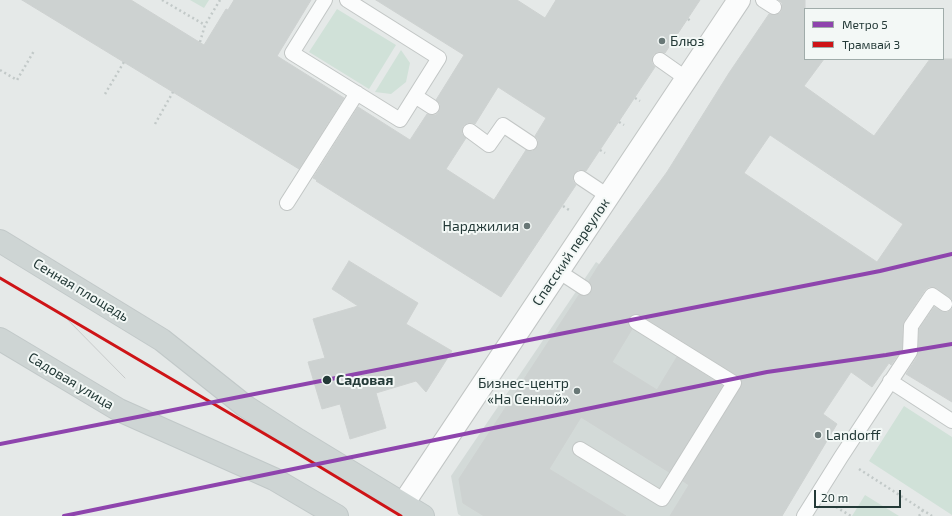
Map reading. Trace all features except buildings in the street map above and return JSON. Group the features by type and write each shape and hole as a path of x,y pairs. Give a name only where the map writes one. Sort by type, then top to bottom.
{"main road":[{"name":"Сенная площадь","path":"0,241 162,340 245,406 403,504"},
{"name":"Садовая улица","path":"0,339 120,410 274,479 337,516"},
{"path":"403,504 423,516"}],"street":[{"name":"Спасский переулок","path":"403,504 740,0"}],"lane":[{"path":"325,0 292,53 400,120 439,58 347,0"},
{"path":"660,60 687,78"},
{"path":"287,202 356,94"},
{"path":"415,96 432,107"},
{"path":"470,132 489,145 503,124 530,143"},
{"path":"581,178 608,196"},
{"path":"558,271 584,288"},
{"path":"804,516 840,457 910,352 911,326 932,295 945,304"},
{"path":"580,449 662,499 734,383 636,322"},
{"path":"890,381 952,421"}],"path":[{"path":"162,0 205,25"},
{"path":"200,42 205,25 220,0"},
{"path":"0,70 17,80 34,51"},
{"path":"105,94 124,62"},
{"path":"155,124 173,92"},
{"path":"840,457 932,516"},
{"path":"919,516 922,510"}],"shaded area":[{"path":"190,0 209,0 204,8"},
{"path":"337,9 396,45 369,89 309,52"},
{"path":"401,50 410,63 406,82 391,94 375,92"},
{"name":"Бизнес-центр «На Сенной»","path":"596,262 801,400 731,516 461,516 458,514 451,476"},
{"path":"904,406 952,437 952,515 869,461"},
{"path":"865,495 899,516 852,516"}],"tram line":[{"name":"3","path":"0,278 401,516"},
{"path":"65,317 125,378"}],"metro line":[{"name":"5","path":"0,444 880,271 952,254"},
{"name":"5","path":"64,516 767,372 952,344"}],"place":[{"name":"Блюз","path":"662,41"},
{"name":"Нарджилия","path":"527,226"},
{"name":"Садовая","path":"327,380"},
{"name":"Бизнес-центр «На Сенной»","path":"577,391"},
{"name":"Landorff","path":"818,435"}]}
